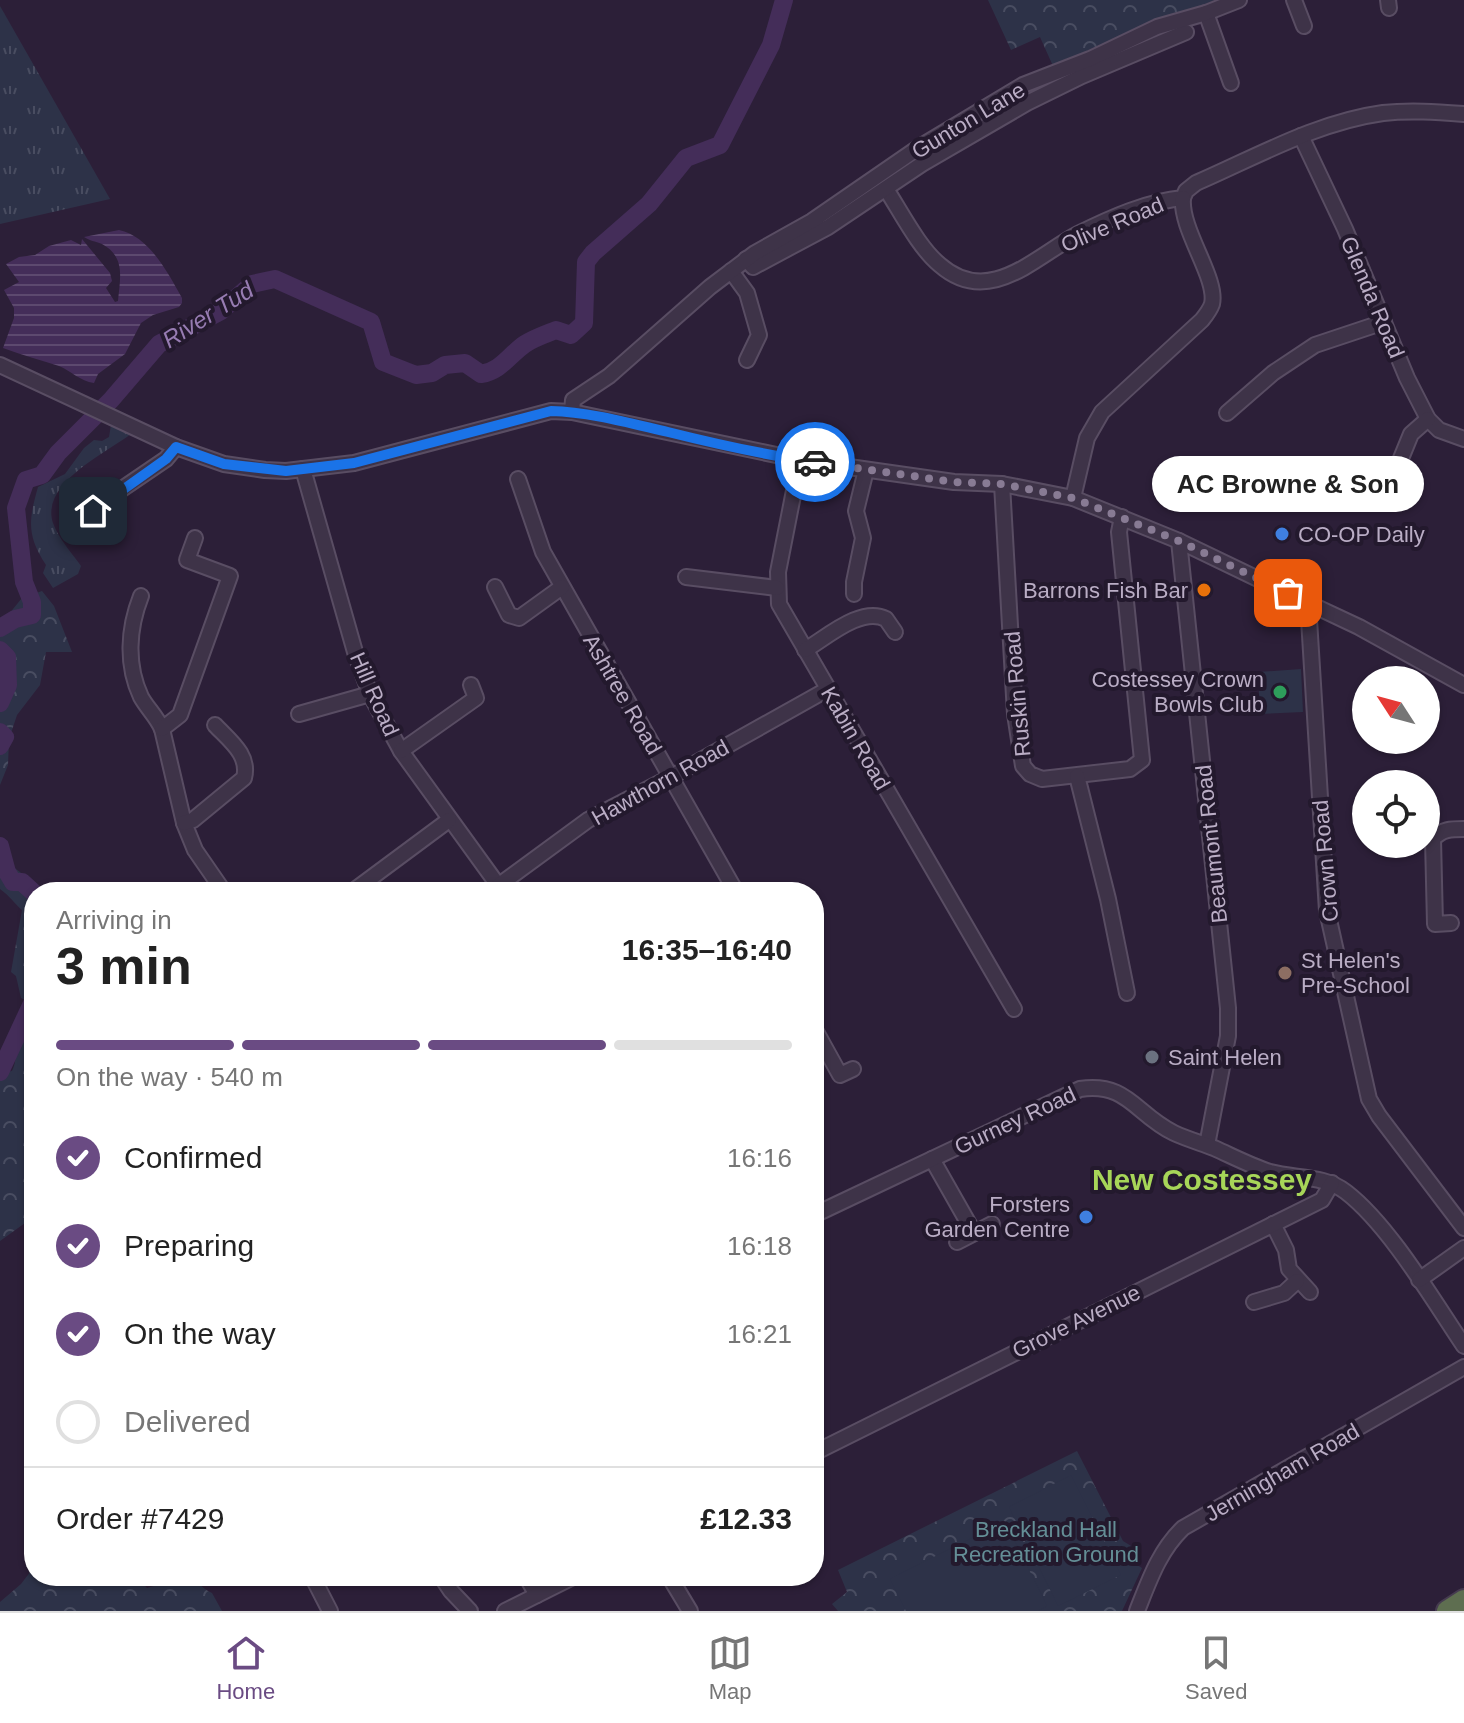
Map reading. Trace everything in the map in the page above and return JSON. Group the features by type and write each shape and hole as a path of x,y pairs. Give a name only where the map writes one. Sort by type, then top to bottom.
{"highway":[{"path":"1447,1611 1464,1600"}],"street":[{"name":"Gunton Lane","path":"572,412 573,400 609,376 746,259 812,221 918,148 1023,85 1090,59 1170,22 1239,0"},
{"path":"1294,0 1304,26"},
{"path":"1206,13 1230,58 1231,83"},
{"name":"Gunton Lane","path":"746,259 753,267 767,261 828,227 922,164 1027,103 1186,32"},
{"name":"Olive Road","path":"886,189 940,265 958,276 993,280 1017,274 1080,233 1158,201 1183,198 1196,183 1340,122 1382,113 1464,114"},
{"name":"Glenda Road","path":"1301,136 1428,419"},
{"path":"1073,498 1087,438 1102,412 1211,309 1212,293 1184,217 1183,198"},
{"path":"731,271 747,293 759,335 747,360"},
{"path":"1237,410 1286,363 1315,345 1384,322"},
{"path":"0,365 176,447 224,464 265,470 354,463 551,411 572,412 800,460 954,482 1002,484 1073,498 1179,541 1359,627 1463,682"},
{"path":"1393,490 1411,434 1428,419 1439,430 1464,439"},
{"path":"100,527 93,517 97,506 166,459 176,447"},
{"name":"Kabin Road","path":"800,460 778,572 779,604 1006,1004"},
{"name":"Hill Road","path":"303,469 370,694 401,751 496,882"},
{"path":"854,594 863,538 856,511 866,470"},
{"name":"Ruskin Road","path":"1002,484 1015,714 1023,766 1030,774 1042,779 1077,776"},
{"name":"Ashtree Road","path":"517,488 543,552 730,882"},
{"path":"1122,517 1119,532 1142,760 1130,769 1077,776 1108,899 1127,993"},
{"path":"162,729 180,715 232,570 181,558 195,538"},
{"name":"Beaumont Road","path":"1179,541 1228,1008 1228,1036 1207,1145"},
{"path":"686,577 777,588"},
{"path":"495,587 509,615 519,618 562,587"},
{"path":"141,596 129,610 134,676 142,699 162,729 184,823 195,850 217,882"},
{"name":"Crown Road","path":"1308,603 1327,911 1365,1084 1379,1116 1464,1228"},
{"path":"805,650 849,623 881,612 887,604"},
{"path":"872,615 886,619 895,632"},
{"name":"Hawthorn Road","path":"510,882 588,820 828,689"},
{"path":"401,751 473,692 487,710"},
{"path":"299,714 370,694"},
{"path":"184,823 238,793 244,778 247,768 245,759 215,725"},
{"path":"369,882 449,820"},
{"path":"1435,924 1433,839 1448,829 1464,829"},
{"path":"1419,924 1451,923"},
{"path":"824,1046 840,1075 853,1069"},
{"name":"Gurney Road","path":"824,1210 1080,1089 1097,1086 1120,1092 1149,1118 1173,1132 1269,1171 1332,1183 1370,1214 1464,1346"},
{"path":"932,1159 974,1233"},
{"name":"Grove Avenue","path":"824,1448 1322,1200 1332,1183"},
{"path":"957,1242 992,1224"},
{"path":"1273,1224 1286,1250 1289,1269 1310,1292"},
{"path":"1419,1280 1464,1248"},
{"path":"1254,1302 1284,1293 1297,1281"},
{"name":"Jerningham Road","path":"1137,1611 1161,1555 1183,1528 1464,1367"},
{"path":"317,1586 330,1611"},
{"path":"448,1586 470,1611"},
{"path":"532,1586 537,1595"},
{"path":"505,1611 555,1586"},
{"path":"675,1586 690,1611"}],"green space":[{"path":"988,0 1215,0 1053,66 1040,37 1011,50"},
{"path":"0,6 110,199 0,224"},
{"path":"111,425 131,434 77,471 56,495 52,509 53,523 81,566 78,574 53,588 43,573 46,565 32,536 31,518 38,487 65,474 84,448 94,440 102,441 109,437"},
{"path":"42,591 54,606 72,652 46,652 40,685 17,715 9,739 8,765 0,785 0,625 22,598"},
{"name":"Costessey Crown Bowls Club","path":"1301,669 1303,712 1260,714 1258,672"},
{"path":"0,857 33,882 24,882 24,999 16,976 11,972 22,910 0,889"},
{"path":"24,1027 24,1224 0,1241 0,1073 12,1071"},
{"name":"Breckland Hall Recreation Ground","path":"1077,1451 1123,1541 1136,1549 1132,1556 1142,1568 1122,1611 838,1611 832,1604 847,1592 838,1570"},
{"path":"1071,1475 1121,1575 1058,1606 1009,1507"},
{"path":"1005,1521 1047,1606 1038,1611 906,1611 890,1579"},
{"path":"24,1580 24,1586 201,1586 212,1593 222,1611 0,1611 0,1602"}],"shaded area":[{"path":"119,230 140,240 156,257 182,298 179,307 153,315 141,323 125,354 98,374 94,383 59,366 3,348 14,318 14,308 4,290 19,282 6,264 71,240 81,245 82,239 110,273 112,281 106,288 115,302 118,301 120,269 115,255 102,244 84,237"}],"waterway":[{"name":"River Tud","path":"0,628 15,619 32,615 32,602 24,582 16,508 26,480 42,475 58,453 111,400 159,344 221,311 252,284 275,279 371,322 383,362 416,375 432,373 445,365 465,363 481,374 499,366 536,338 556,330 571,335 584,323 586,262 649,204 686,158 720,145 771,45 784,0"},
{"name":"River Tud","path":"0,650 7,657 8,685 0,703"},
{"name":"River Tud","path":"0,732 5,737 0,746"},
{"name":"River Tud","path":"0,846 13,882 24,884"},
{"name":"River Tud","path":"0,1072 24,1020"}],"way so far":[{"path":"815,462 954,482 1002,484 1073,498 1179,541 1288,593"}],"place":[{"name":"CO-OP Daily","path":"1282,534"},
{"name":"Barrons Fish Bar","path":"1204,590"},
{"name":"AC Browne & Son","path":"1288,593"},
{"name":"Costessey Crown Bowls Club","path":"1280,692"},
{"name":"St Helen's Pre-School","path":"1285,973"},
{"name":"Saint Helen","path":"1152,1057"},
{"name":"Forsters Garden Centre","path":"1086,1217"}],"district":[{"name":"New Costessey","path":"1202,1180"}],"route":[{"path":"93,511 166,459 176,447 224,464 286,471 354,463 396,454 551,411 572,412 735,448 815,462"}]}
